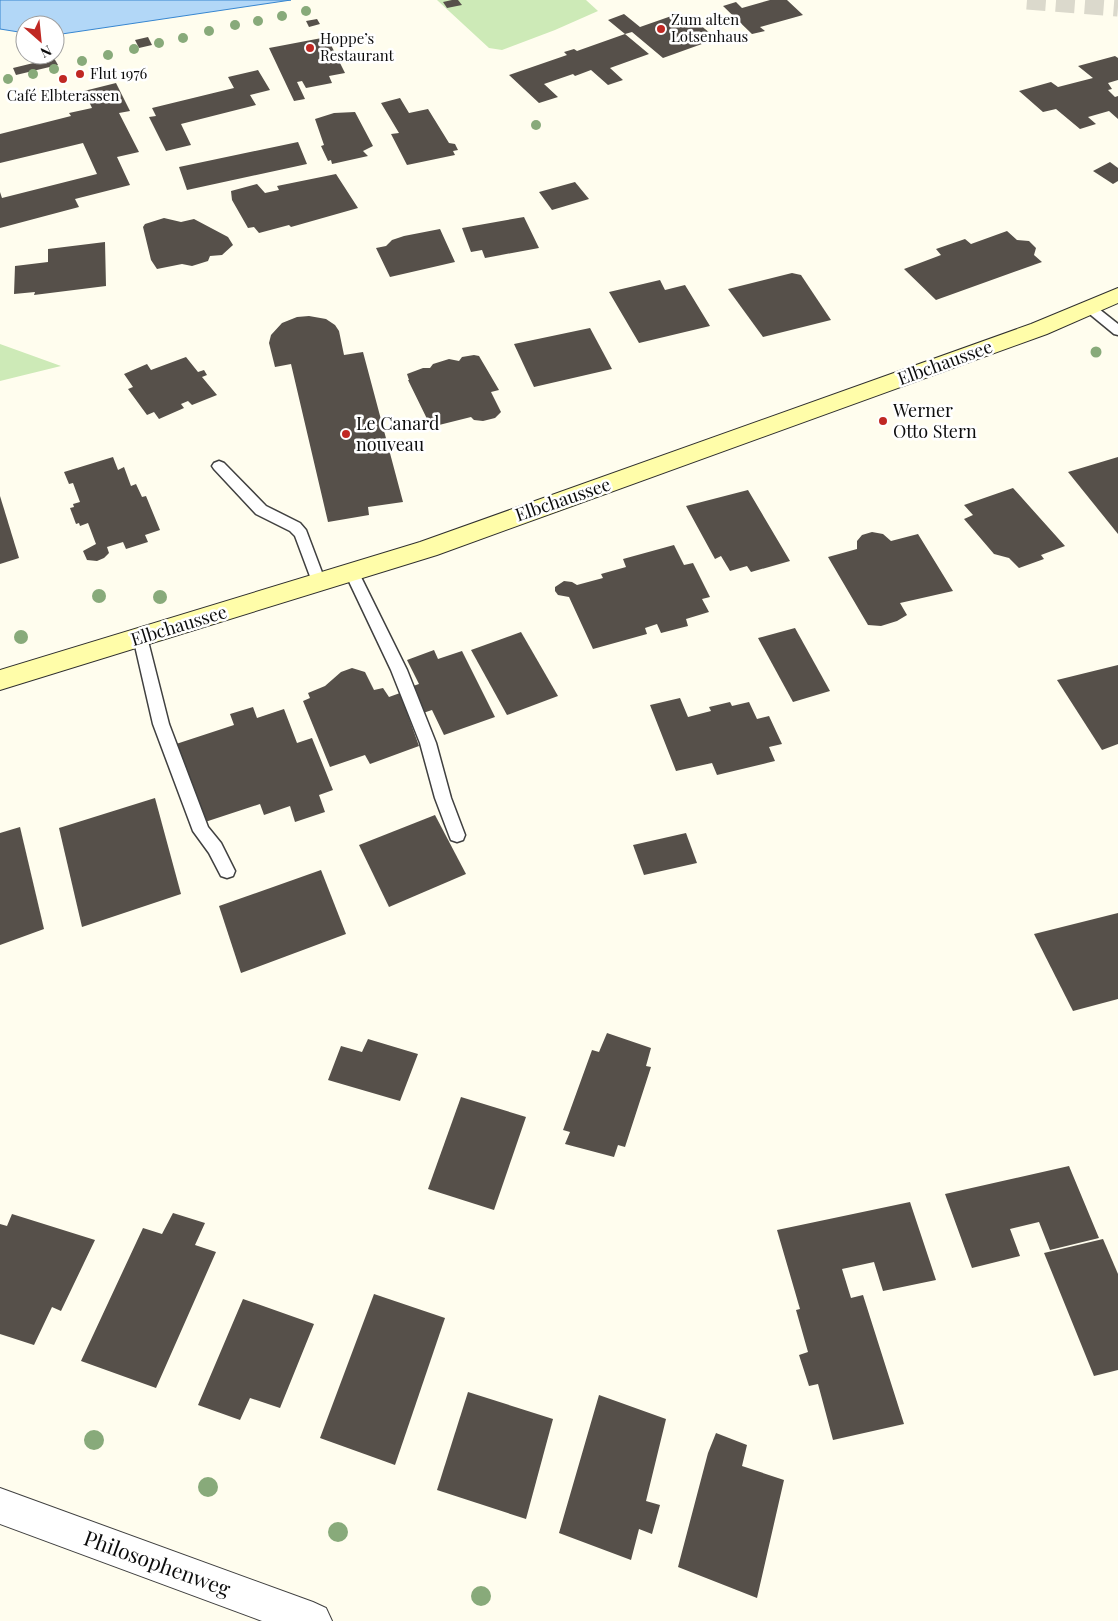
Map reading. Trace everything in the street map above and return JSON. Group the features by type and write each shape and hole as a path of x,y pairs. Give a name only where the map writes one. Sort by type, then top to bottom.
{"main road":[{"name":"Elbchaussee","path":"0,680 428,549 1039,329 1118,295"}],"street":[{"name":"Philosophenweg","path":"0,1506 313,1621"}],"lane":[{"path":"1090,308 1118,331"},
{"path":"219,466 261,510 295,527 301,534 319,583"},
{"path":"352,573 398,670 428,743 443,798 457,836"},
{"path":"140,637 160,724 201,831 215,848 227,870"}],"green space":[{"path":"437,0 586,0 598,11 502,50 489,48"},
{"path":"0,344 61,366 0,381"}],"water":[{"path":"0,0 291,0 65,34 65,15 15,15 15,31 0,29"}],"building":[{"path":"458,0 462,5 447,8 443,2"},
{"path":"770,0 787,0 803,15 760,27 765,31 752,34 723,6 736,2 742,8"},
{"path":"680,13 689,21 693,19 711,34 707,35 713,40 663,58 632,32 625,34 608,20 624,14 640,27"},
{"path":"317,19 320,24 309,27 306,21"},
{"path":"625,34 649,54 610,68 623,80 608,85 591,70 575,76 573,74 544,84 558,97 539,103 509,75 567,55 564,52 574,49 577,51"},
{"path":"148,37 152,45 139,48 135,40"},
{"path":"327,37 345,73 329,76 332,83 306,88 302,81 297,82 305,99 294,101 269,48"},
{"path":"1115,56 1118,58 1118,80 1108,83 1112,89 1108,90 1115,97 1118,96 1118,119 1109,111 1088,117 1096,124 1080,129 1056,109 1043,112 1019,91 1051,82 1058,87 1093,78 1078,66"},
{"path":"25,65 58,65 16,75 13,68"},
{"path":"258,70 270,90 250,95 256,105 181,124 191,145 166,151 149,117 156,116 152,108 234,88 228,77"},
{"path":"116,83 130,111 119,113 139,152 117,157 130,185 75,199 79,207 0,228 0,192 2,198 97,174 83,143 0,163 0,134 71,116 69,113 92,108 84,91"},
{"path":"400,98 409,113 428,109 449,143 455,144 458,150 453,151 455,155 407,165 391,134 399,133 381,103"},
{"path":"355,112 373,146 363,151 368,156 332,164 331,160 328,161 321,146 324,145 315,119 334,113"},
{"path":"298,142 307,164 187,190 179,167"},
{"path":"1110,162 1118,168 1118,181 1113,184 1093,171"},
{"path":"336,174 358,208 291,227 289,225 259,233 254,227 248,228 232,200 231,191 257,184 265,193 279,190 277,186"},
{"path":"575,182 589,199 552,210 539,192"},
{"path":"524,217 539,248 485,258 482,250 471,252 462,228"},
{"path":"164,218 181,222 194,219 228,237 233,245 222,255 210,256 208,261 192,266 182,264 157,269 151,260 143,227 145,224"},
{"path":"440,229 455,262 390,277 376,248 386,246 392,240 404,236"},
{"path":"1007,231 1017,240 1029,241 1036,248 1034,255 1042,262 936,300 904,269 941,255 936,249 965,239 971,244"},
{"path":"105,242 106,286 34,295 35,292 14,294 15,266 48,262 48,249"},
{"path":"792,273 801,275 831,320 763,337 728,289"},
{"path":"660,280 665,290 685,285 710,326 639,343 609,292"},
{"name":"Le Canard nouveau","path":"309,316 326,319 335,325 339,331 344,355 363,352 403,502 368,507 369,515 328,522 291,364 275,367 269,343 271,335 282,323 297,317"},
{"path":"590,328 612,369 534,387 514,344"},
{"path":"479,356 499,390 491,392 501,412 495,418 483,421 474,420 471,417 431,427 408,380 407,374 423,368 430,368 433,364 449,359 459,361 462,357"},
{"path":"186,357 198,372 204,370 207,375 202,377 217,395 192,405 188,401 181,404 184,408 159,419 154,412 147,415 128,389 133,387 124,374 147,364 151,370"},
{"path":"113,457 118,470 124,467 131,486 136,484 142,497 146,496 160,530 145,535 148,542 126,549 123,542 107,547 109,553 104,558 97,561 87,560 83,551 96,544 88,523 80,526 79,523 76,524 70,508 74,507 73,504 80,502 73,483 69,484 64,472"},
{"path":"1118,457 1118,534 1068,472"},
{"path":"1013,488 1065,546 1041,555 1044,559 1019,568 1009,558 994,554 964,519 973,515 964,505"},
{"path":"748,490 790,561 751,572 747,566 730,571 721,556 715,559 686,506"},
{"path":"0,496 19,558 0,564"},
{"path":"872,532 883,534 891,541 918,534 953,591 900,603 907,615 897,621 881,626 868,625 828,557 857,549 857,541 862,535"},
{"path":"674,545 684,565 693,563 710,597 702,599 709,612 686,619 688,626 661,633 657,624 645,628 647,634 593,649 569,597 558,595 555,587 564,581 577,585 603,578 601,574 626,567 623,559"},
{"path":"795,628 830,691 793,702 758,638"},
{"path":"521,632 558,696 507,715 471,650"},
{"path":"434,650 438,659 462,651 495,717 444,735 432,710 423,713 410,687 419,684 407,660"},
{"path":"1118,665 1118,744 1102,750 1057,680"},
{"path":"352,668 365,672 374,690 383,688 389,697 400,693 419,746 370,764 365,755 330,767 303,701 310,698 308,693 325,686 341,672"},
{"path":"680,698 688,717 711,711 709,707 730,702 732,706 749,702 757,719 769,716 782,744 769,747 775,761 717,775 712,763 676,771 650,705"},
{"path":"253,707 257,718 284,709 297,743 312,738 333,790 319,795 325,812 295,822 290,806 264,815 260,804 202,823 173,745 234,725 230,714"},
{"path":"155,798 181,894 82,927 59,828"},
{"path":"435,815 466,874 389,907 359,845"},
{"path":"20,827 44,929 0,945 0,833"},
{"path":"686,833 697,863 644,875 633,845"},
{"path":"321,870 346,934 241,973 219,906"},
{"path":"1118,913 1118,999 1073,1011 1034,934"},
{"path":"607,1033 651,1048 646,1066 651,1067 625,1147 618,1145 614,1157 565,1144 570,1132 563,1130 592,1050 599,1052"},
{"path":"368,1039 418,1054 400,1101 328,1080 341,1046 362,1052"},
{"path":"461,1097 526,1117 494,1210 428,1189"},
{"path":"1069,1166 1099,1238 1050,1250 1039,1222 1010,1229 1020,1256 972,1268 945,1194"},
{"path":"910,1202 936,1280 883,1291 874,1262 842,1269 851,1298 863,1295 904,1424 833,1440 818,1384 809,1386 799,1355 808,1352 796,1310 800,1309 777,1230"},
{"path":"173,1213 205,1223 195,1245 216,1252 156,1388 81,1361 143,1228 162,1234"},
{"path":"12,1214 95,1240 61,1311 52,1307 34,1345 0,1334 0,1224 7,1226"},
{"path":"1103,1239 1118,1274 1118,1370 1094,1376 1044,1253"},
{"path":"374,1294 445,1318 395,1465 320,1438"},
{"path":"243,1299 314,1324 280,1408 250,1398 240,1420 198,1405"},
{"path":"468,1392 553,1419 526,1519 437,1490"},
{"path":"599,1395 666,1419 646,1501 660,1505 652,1534 639,1529 631,1560 559,1533"},
{"path":"716,1433 747,1445 742,1466 784,1480 757,1598 678,1567 708,1453"}],"tunnel":[{"path":"1027,0 1118,7"}],"place":[{"name":"Zum alten Lotsenhaus","path":"661,29"},
{"name":"Hoppe’s Restaurant","path":"310,48"},
{"name":"Flut 1976","path":"80,74"},
{"name":"Café Elbterassen","path":"63,79"},
{"name":"Werner Otto Stern","path":"883,421"},
{"name":"Le Canard nouveau","path":"346,434"}]}
